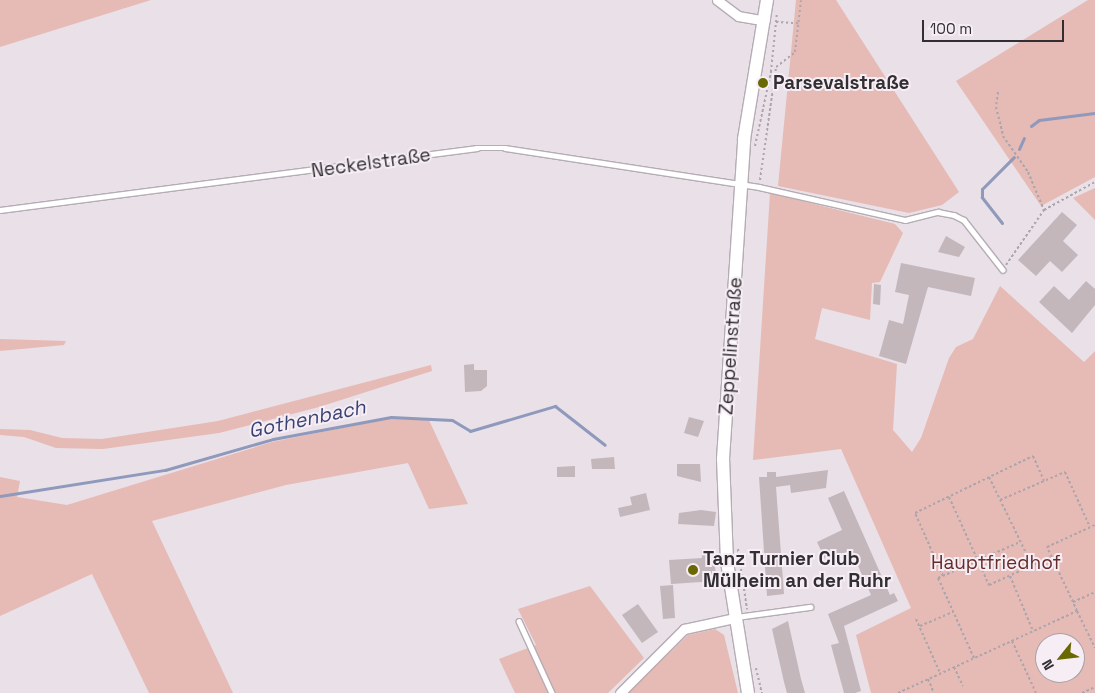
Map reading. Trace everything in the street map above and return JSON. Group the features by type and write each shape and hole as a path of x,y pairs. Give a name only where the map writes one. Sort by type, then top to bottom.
{"main road":[{"name":"Zeppelinstraße","path":"748,693 734,618 723,510 723,459 741,185 771,21 772,2"}],"street":[{"path":"717,0 738,16 771,21"},
{"path":"620,693 684,629 734,618"}],"lane":[{"name":"Neckelstraße","path":"0,210 477,148 505,148 759,187 905,220 938,212 954,214 964,220 1003,270"},
{"path":"734,618 810,607"},
{"path":"519,621 552,693"}],"path":[{"path":"759,187 776,67 795,52 801,0"},
{"path":"754,152 765,108 772,2"},
{"path":"771,21 798,23"},
{"path":"998,92 996,107 1003,136 1028,172 1044,210"},
{"path":"1003,270 1044,210 1095,182"},
{"path":"943,576 915,513 1033,456 1044,481"},
{"path":"1000,500 1065,472 1090,527"},
{"path":"989,476 1032,565"},
{"path":"949,497 989,585 1051,557"},
{"path":"1095,524 1046,547 1095,648"},
{"path":"974,658 938,578 1020,542"},
{"path":"738,547 748,615"},
{"path":"1009,575 1034,631"},
{"path":"1073,602 1095,592"},
{"path":"898,693 1078,611"},
{"path":"920,626 953,612"},
{"path":"916,619 940,673"},
{"path":"1012,640 1036,693"},
{"path":"754,662 762,693"},
{"path":"954,667 963,686"},
{"path":"928,679 934,693"},
{"path":"1082,693 1095,687"}],"green space":[{"path":"0,0 151,0 0,47"},
{"path":"796,0 836,0 959,192 942,205 909,213 778,186"},
{"path":"1088,0 1095,0 1095,177 1041,206 956,81"},
{"path":"1095,188 1095,220 1073,198"},
{"name":"Hauptfriedhof","path":"770,193 895,224 903,233 880,282 872,283 870,320 822,308 815,339 897,364 893,430 912,452 921,438 949,358 956,347 973,339 1000,286 1084,362 1095,351 1095,693 871,693 856,635 911,608 841,449 753,460"},
{"path":"0,339 66,341 64,345 0,351"},
{"path":"431,365 432,371 319,407 219,433 103,449 56,448 24,437 0,435 0,429 30,430 62,438 102,439 218,421"},
{"path":"428,418 468,504 429,509 408,463 286,485 152,521 233,693 149,693 92,574 0,616 0,477 20,481 17,497 67,505 272,442 387,419"},
{"path":"590,586 644,658 608,693 515,693 499,659 536,645 518,609"},
{"path":"715,629 724,635 738,693 628,693 688,635"}],"building":[{"path":"1062,212 1077,225 1063,241 1078,255 1062,272 1050,261 1036,276 1018,260"},
{"path":"946,236 965,247 959,257 938,252"},
{"path":"901,263 975,278 971,296 928,287 906,364 879,356 889,320 903,324 909,295 895,292"},
{"path":"1086,281 1095,289 1095,305 1072,333 1039,302 1054,286 1069,300"},
{"path":"874,284 881,285 880,305 873,304"},
{"path":"474,364 474,370 487,370 487,386 481,391 465,392 464,365"},
{"path":"689,417 704,421 698,437 684,433"},
{"path":"614,457 615,469 592,469 591,459"},
{"path":"677,464 700,464 701,482 677,476"},
{"path":"575,466 575,477 557,477 557,467"},
{"path":"828,470 826,488 791,493 790,485 776,487 784,594 767,596 759,477 767,477 767,472 776,472 776,477"},
{"path":"844,491 890,595 894,593 898,601 844,626 861,691 855,693 844,693 831,645 839,643 828,614 871,595 851,550 826,561 817,542 842,530 828,498"},
{"path":"646,493 650,510 620,517 618,508 632,505 630,497"},
{"path":"701,510 716,512 714,526 678,524 679,513"},
{"name":"Tanz Turnier Club Mülheim an der Ruhr","path":"714,549 716,581 671,584 669,560 702,558 701,550"},
{"path":"673,585 675,618 663,619 660,586"},
{"path":"638,604 658,632 642,643 622,615"},
{"path":"788,621 805,693 787,693 784,682 772,629"}],"waterway":[{"path":"1031,126 1039,120 1095,113"},
{"path":"1019,149 1024,138"},
{"path":"1002,223 982,197 982,189 1014,157"},
{"name":"Gothenbach","path":"0,496 165,470 273,439 391,417 452,420 470,431 555,406 605,445"}],"place":[{"name":"Parsevalstraße","path":"763,83"},
{"name":"Tanz Turnier Club Mülheim an der Ruhr","path":"693,570"}]}
